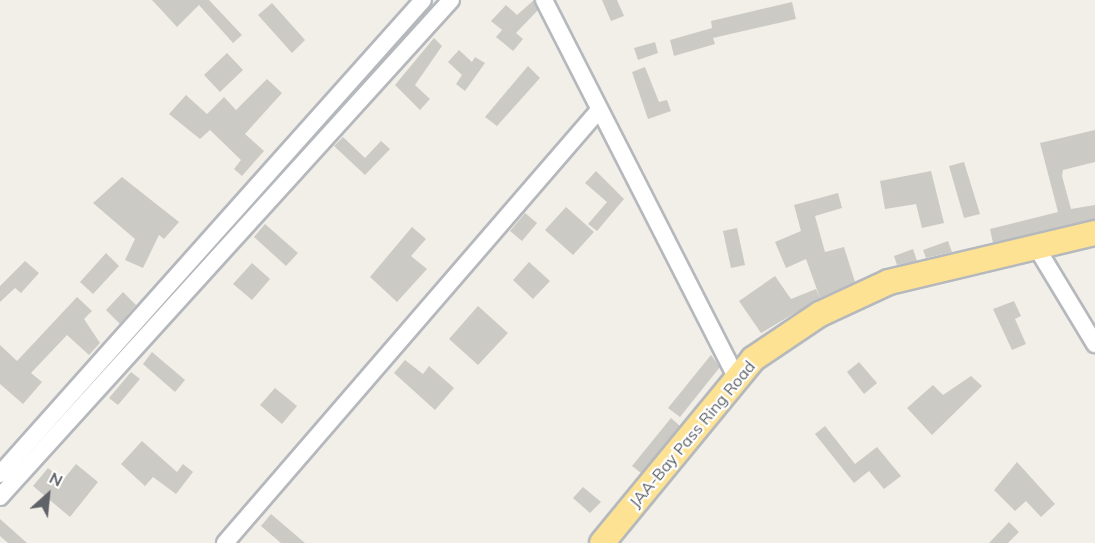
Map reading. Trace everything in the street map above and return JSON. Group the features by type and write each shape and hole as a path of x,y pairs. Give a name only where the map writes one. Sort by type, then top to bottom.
{"highway":[{"name":"JAA-Bay Pass Ring Road","path":"602,543 753,359 820,315 889,282 1035,245 1095,233"}],"street":[{"path":"0,474 423,0"},
{"path":"0,497 450,0"},
{"path":"544,0 737,378"},
{"path":"225,543 599,110"},
{"path":"1035,245 1095,344"}],"building":[{"path":"152,0 209,0 242,35 233,43 199,5 177,27"},
{"path":"534,0 538,10 516,33 523,39 513,51 496,37 502,30 491,21 506,5 517,15"},
{"path":"602,0 617,0 624,16 611,21"},
{"path":"792,2 796,19 713,38 715,44 674,56 670,40 712,28 711,21"},
{"path":"272,3 305,40 292,53 258,15"},
{"path":"434,38 442,46 415,85 430,99 420,110 395,85"},
{"path":"655,42 658,53 638,60 634,48"},
{"path":"459,50 472,62 475,57 485,63 465,91 456,84 462,75 448,62"},
{"path":"227,53 243,70 220,92 204,75"},
{"path":"528,66 540,78 497,126 485,117"},
{"path":"645,67 659,102 667,100 671,111 648,119 632,72"},
{"path":"267,79 282,93 245,134 264,151 242,176 234,169 241,160 210,130 200,139 169,114 186,95 207,114 224,97 236,110"},
{"path":"1095,130 1095,162 1063,170 1062,176 1071,209 1095,205 1095,219 993,243 990,229 1058,212 1040,143"},
{"path":"343,137 365,158 381,141 390,149 365,175 334,146"},
{"path":"964,162 980,214 964,218 949,166"},
{"path":"596,171 624,199 597,231 588,224 607,202 585,183"},
{"path":"931,171 944,223 922,228 916,204 885,209 880,181"},
{"path":"122,177 179,222 164,239 159,235 143,268 125,260 135,239 93,203"},
{"path":"838,193 842,208 815,216 825,252 844,247 855,282 820,298 806,259 786,268 775,242 801,231 794,205"},
{"path":"566,207 594,232 573,255 545,230"},
{"path":"525,213 537,223 522,241 510,231"},
{"path":"265,224 298,253 286,266 254,237"},
{"path":"412,227 426,239 411,256 427,269 397,302 370,277"},
{"path":"737,228 745,265 731,268 723,231"},
{"path":"948,241 952,252 926,258 923,250"},
{"path":"913,249 917,261 897,265 894,256"},
{"path":"106,253 119,266 93,294 80,282"},
{"path":"25,261 39,273 21,293 15,288 0,302 0,286"},
{"path":"529,262 550,281 533,299 513,280"},
{"path":"252,263 270,279 252,300 233,284"},
{"path":"775,276 791,299 816,289 820,298 761,333 739,301"},
{"path":"123,292 136,305 120,324 106,310"},
{"path":"77,297 92,311 84,319 100,343 89,355 67,335 31,373 42,382 23,404 0,384 0,345 17,361"},
{"path":"1014,301 1021,316 1015,319 1026,344 1012,350 993,309"},
{"path":"478,306 508,333 478,365 449,339"},
{"path":"152,352 185,380 175,392 143,364"},
{"path":"711,355 720,367 680,417 668,408"},
{"path":"405,360 423,374 429,366 454,388 435,410 394,373"},
{"path":"859,362 877,383 864,394 847,372"},
{"path":"131,372 140,379 118,405 109,398"},
{"path":"971,376 982,386 932,435 907,408 933,385 943,395"},
{"path":"275,388 297,406 282,424 260,405"},
{"path":"671,418 680,426 641,473 632,466"},
{"path":"825,426 855,464 877,447 901,476 884,489 869,471 854,483 815,434"},
{"path":"142,441 177,472 183,464 193,472 176,494 153,477 145,486 121,464"},
{"path":"1017,462 1055,504 1041,517 1026,501 1015,511 994,490"},
{"path":"76,464 98,482 70,517 33,486 48,468 63,480"},
{"path":"583,487 601,502 590,513 573,498"},
{"path":"271,514 305,543 281,543 261,526"},
{"path":"0,519 27,543 8,543 0,536"},
{"path":"1009,522 1019,532 1008,543 989,543"}]}
